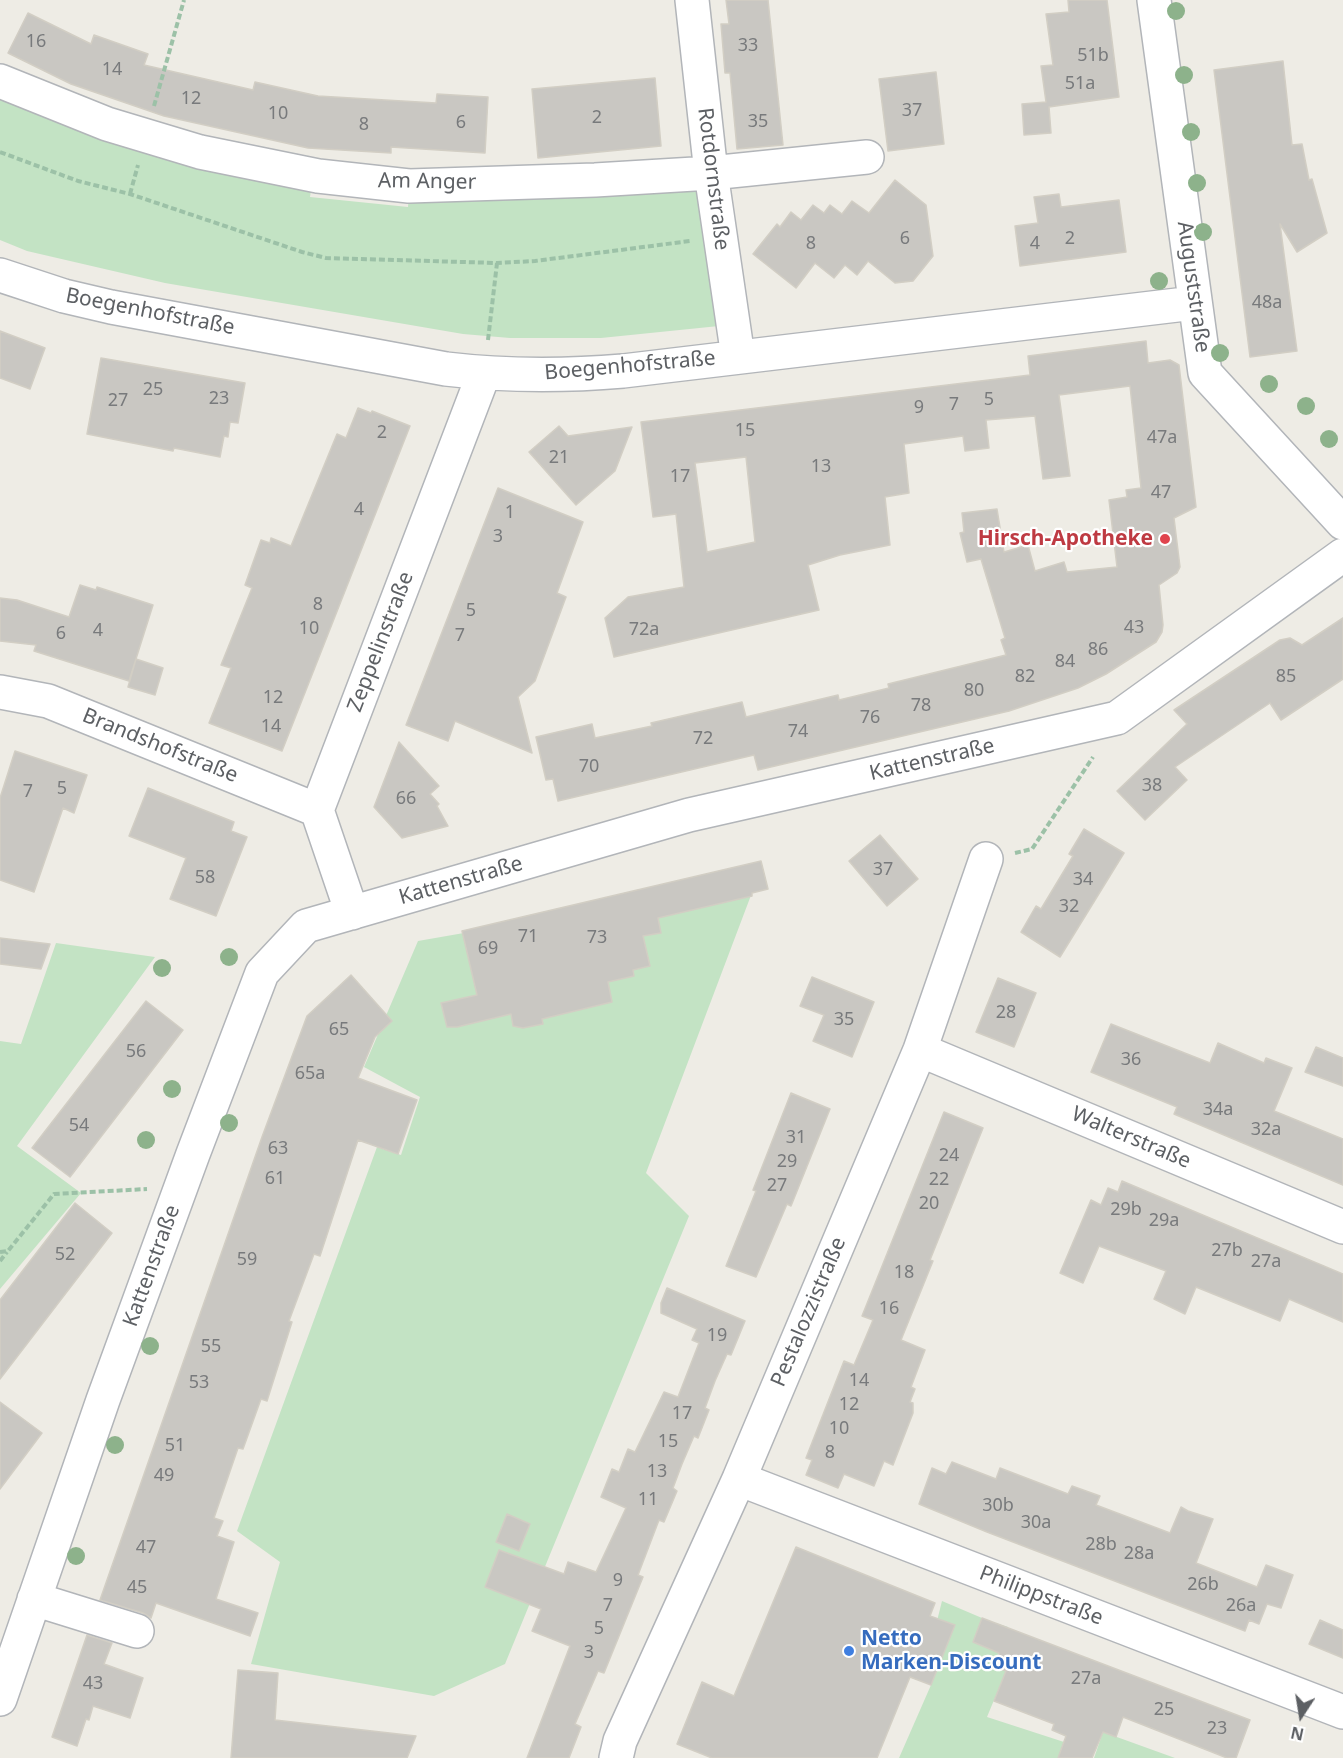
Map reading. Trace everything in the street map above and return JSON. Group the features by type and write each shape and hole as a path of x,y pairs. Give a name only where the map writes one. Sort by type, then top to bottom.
{"street":[{"name":"Rotdornstraße","path":"692,0 711,173 738,357"},
{"name":"Auguststraße","path":"1154,0 1205,373 1343,523"},
{"name":"Am Anger","path":"0,81 107,124 200,152 318,176 409,186 595,180 711,173 867,157"},
{"name":"Boegenhofstraße","path":"0,275 64,296 111,307 446,369 484,373 583,374 1194,303"},
{"name":"Zeppelinstraße","path":"317,810 484,373"},
{"name":"Kattenstraße","path":"0,1699 7,1654 34,1599 180,1187 261,973 306,926 689,815 1117,718 1343,555"},
{"name":"Brandshofstraße","path":"0,692 48,701 317,810"},
{"path":"317,810 352,913"},
{"name":"Pestalozzistraße","path":"616,1758 620,1741 739,1479 920,1050 986,859"},
{"name":"Walterstraße","path":"920,1050 1343,1227"},
{"name":"Philippstraße","path":"739,1479 1343,1712"},
{"path":"34,1599 137,1631"}],"path":[{"path":"146,136 184,0"},
{"path":"0,152 78,181 130,194 326,258 497,263 554,259 721,237"},
{"path":"484,373 497,263"},
{"path":"986,859 1032,849 1085,771 1117,718"},
{"path":"0,1261 54,1194 180,1187"},
{"path":"0,1252 8,1251"}],"green space":[{"path":"0,94 312,184 310,197 408,207 409,194 686,180 702,193 719,326 601,338 510,338 463,334 165,283 27,251 0,240"},
{"path":"756,882 646,1173 689,1216 505,1664 434,1696 251,1664 280,1562 237,1531 377,1147 401,1155 420,1097 364,1067 418,941"},
{"path":"56,943 155,957 17,1146 81,1193 0,1289 0,1041 21,1044"},
{"path":"942,1601 982,1618 973,1642 986,1647 996,1623 1008,1627 994,1666 1006,1671 987,1717 1064,1742 1058,1758 899,1758 931,1685 937,1621"},
{"path":"1103,1732 1175,1758 1094,1758"}],"building":[{"path":"726,0 768,0 783,145 737,149 730,73 725,73 721,24 729,24"},
{"path":"1068,0 1107,0 1119,97 1049,107 1051,133 1024,135 1022,104 1046,102 1041,66 1053,65 1046,14 1069,12"},
{"path":"28,13 91,44 94,35 148,54 144,65 253,90 255,82 318,96 436,103 437,94 488,97 485,153 391,147 391,153 308,148 164,116 71,84 8,53"},
{"path":"1283,61 1292,145 1302,144 1309,180 1312,179 1327,233 1297,252 1280,224 1297,351 1250,357 1214,70"},
{"path":"936,72 944,144 888,151 879,79"},
{"path":"655,78 661,146 538,158 532,89"},
{"path":"895,180 926,205 933,256 913,281 895,283 868,261 857,275 845,265 834,278 815,263 796,288 753,254 777,224 780,227 791,212 801,220 813,205 824,213 830,205 842,214 852,201 869,213"},
{"path":"1059,194 1061,207 1119,200 1126,252 1020,266 1015,226 1038,223 1034,197"},
{"path":"0,331 45,348 30,389 0,378"},
{"path":"1146,341 1148,363 1170,360 1179,365 1196,507 1174,518 1180,567 1177,573 1159,585 1163,625 1156,642 1106,674 1078,688 1009,711 758,770 754,755 558,801 553,779 546,780 536,737 592,724 595,738 652,726 651,723 742,702 746,717 838,695 839,700 889,688 888,684 1006,655 1001,640 1005,638 981,559 967,562 960,533 964,532 962,513 997,509 1004,552 1028,545 1035,571 1064,562 1067,572 1117,567 1109,500 1127,497 1126,490 1141,488 1130,386 1059,395 1070,476 1043,479 1035,416 986,420 989,448 965,451 963,436 904,444 909,493 885,497 890,545 840,555 808,565 819,610 614,657 605,618 628,597 684,587 676,514 653,517 641,422 1030,375 1028,356","holes":["746,457 755,542 707,552 695,463"]},
{"path":"101,358 245,383 238,423 230,422 228,437 224,436 220,457 174,448 173,451 87,434"},
{"path":"358,408 410,426 282,751 209,723 231,668 221,665 252,588 245,585 261,540 270,543 271,538 291,546 337,434 346,438"},
{"path":"559,426 568,436 632,427 615,471 576,505 529,452"},
{"path":"498,488 583,522 557,593 566,597 535,681 518,697 532,753 455,721 448,741 406,725"},
{"path":"80,585 96,590 97,587 153,605 129,681 34,651 36,645 0,641 0,598 17,600 69,617"},
{"path":"1343,618 1343,679 1281,720 1270,703 1175,767 1187,780 1145,820 1117,791 1187,724 1174,710 1280,640 1290,638 1302,645"},
{"path":"136,659 163,668 155,695 128,687"},
{"path":"399,742 439,786 430,794 439,804 437,806 448,826 402,838 374,807"},
{"path":"15,751 87,775 74,813 63,808 34,892 0,880 0,798"},
{"path":"148,788 234,822 231,831 247,837 216,916 170,899 186,858 129,836"},
{"path":"1084,829 1124,853 1060,957 1021,932 1036,906 1041,909 1073,856 1069,854"},
{"path":"880,835 918,879 887,906 849,861"},
{"path":"761,861 768,889 752,893 752,896 658,918 661,933 643,936 650,966 633,970 634,976 608,982 612,1002 542,1019 543,1024 523,1028 513,1026 511,1014 457,1027 447,1027 441,1003 477,995 462,931"},
{"path":"0,938 50,944 41,969 0,964"},
{"path":"351,975 392,1021 375,1037 358,1078 417,1100 398,1154 358,1140 320,1256 314,1254 289,1321 292,1322 267,1401 261,1399 243,1449 238,1448 214,1518 223,1521 217,1536 234,1542 216,1599 258,1613 250,1636 156,1603 151,1618 143,1613 100,1600 262,1137 307,1016"},
{"path":"812,977 874,1002 852,1057 813,1041 824,1015 800,1006"},
{"path":"998,978 1036,993 1014,1047 976,1032"},
{"path":"146,1001 183,1030 70,1177 32,1148"},
{"path":"1111,1024 1210,1063 1218,1043 1264,1063 1266,1058 1292,1068 1274,1111 1343,1139 1343,1185 1174,1114 1177,1107 1091,1072"},
{"path":"1316,1047 1343,1058 1343,1086 1305,1072"},
{"path":"791,1093 830,1109 791,1206 787,1204 756,1277 726,1266"},
{"path":"944,1112 983,1128 930,1260 933,1261 901,1340 925,1350 911,1387 915,1389 910,1402 913,1403 913,1413 893,1465 884,1461 874,1486 844,1474 838,1488 806,1475 812,1460 806,1458 844,1361 854,1365 873,1320 862,1316"},
{"path":"1122,1181 1343,1274 1343,1322 1289,1299 1280,1321 1196,1287 1185,1314 1154,1299 1166,1271 1099,1246 1083,1283 1060,1273 1091,1200 1101,1205 1108,1188 1118,1192"},
{"path":"75,1203 112,1233 0,1379 0,1300"},
{"path":"667,1288 745,1321 731,1355 727,1354 715,1381 705,1408 709,1410 698,1438 694,1436 682,1464 673,1488 677,1491 664,1522 659,1520 638,1575 643,1577 604,1673 598,1671 575,1724 581,1727 569,1758 527,1758 570,1646 532,1631 541,1609 485,1587 499,1550 564,1574 568,1562 596,1572 626,1508 601,1497 612,1469 619,1472 628,1449 635,1452 664,1392 678,1397 699,1343 692,1340 697,1329 661,1313 661,1303"},
{"path":"0,1402 42,1433 0,1489"},
{"path":"952,1462 996,1479 1000,1468 1068,1494 1072,1486 1100,1496 1096,1505 1170,1533 1181,1507 1213,1519 1196,1563 1257,1587 1266,1565 1293,1575 1281,1608 1267,1604 1259,1624 1249,1620 1245,1631 919,1504 932,1468 946,1474"},
{"path":"507,1514 530,1524 519,1551 496,1542"},
{"name":"Netto Marken-Discount","path":"796,1547 935,1603 930,1616 955,1625 931,1685 910,1677 877,1758 712,1758 677,1744 702,1682 734,1696"},
{"path":"982,1618 1250,1720 1236,1758 1227,1758 1123,1717 1116,1737 1103,1732 1092,1758 1058,1758 1066,1736 1052,1730 1054,1724 994,1701 1006,1671 994,1666 999,1653 973,1642"},
{"path":"1320,1620 1343,1630 1343,1658 1309,1644"},
{"path":"87,1635 112,1643 104,1664 143,1678 130,1718 93,1706 77,1746 52,1737"},
{"path":"238,1670 278,1673 275,1720 416,1736 407,1758 231,1758"}],"place":[{"name":"Hirsch-Apotheke","path":"1165,539"},
{"name":"Netto Marken-Discount","path":"849,1651"}]}
